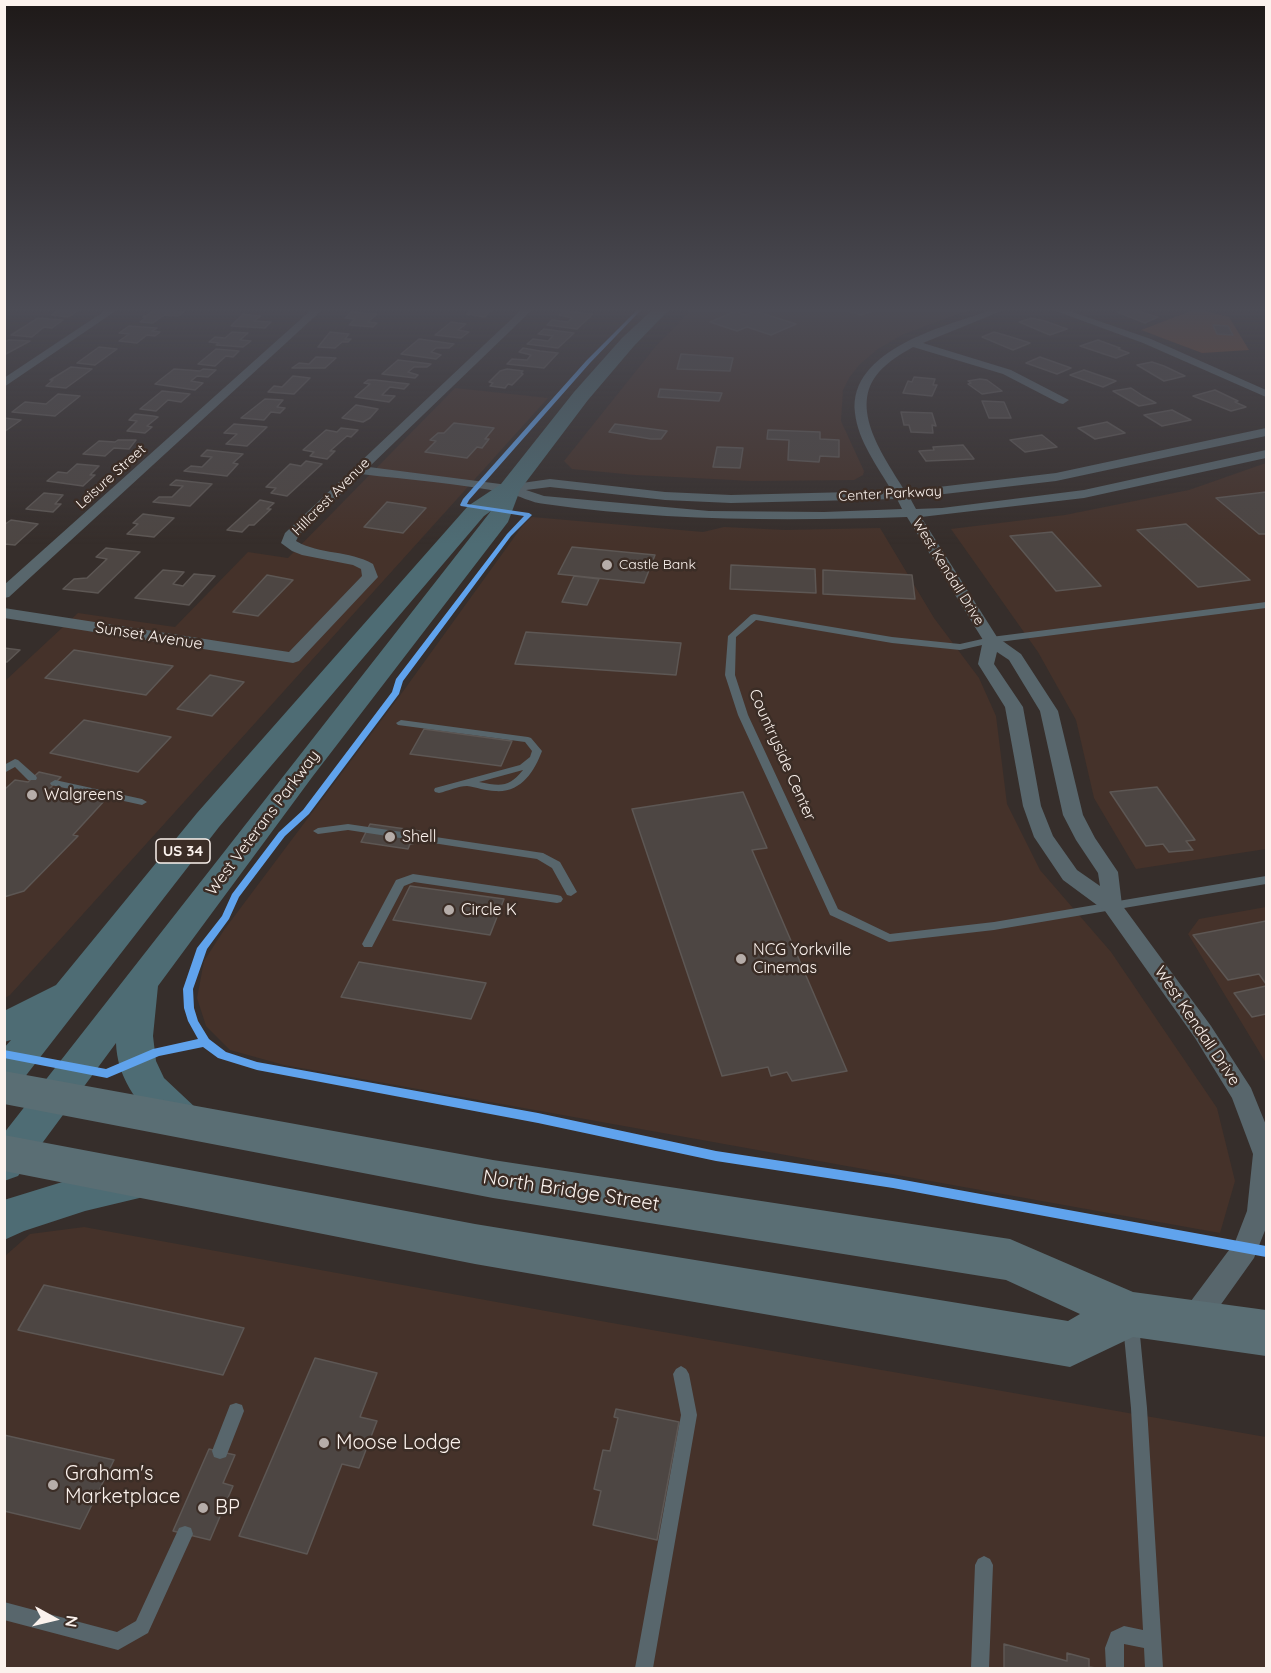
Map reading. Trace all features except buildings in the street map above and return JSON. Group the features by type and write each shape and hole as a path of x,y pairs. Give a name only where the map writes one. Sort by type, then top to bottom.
{"highway":[{"name":"North Bridge Street","path":"4,1087 505,1180 1010,1260 1130,1314 1266,1333"},
{"path":"7,1157 143,1180 475,1244 1070,1344 1130,1314"}],"main road":[{"name":"West Veterans Parkway","path":"4,1076 258,760 476,511 509,489 588,388"},
{"name":"West Veterans Parkway","path":"7,1157 56,1097 303,769 500,517 509,489"},
{"path":"141,984 136,1019 135,1062 147,1085 183,1121"},
{"path":"4,1028 72,991"},
{"path":"4,1221 11,1216 85,1193 143,1180"}],"street":[{"name":"Leisure Street","path":"4,594 230,388"},
{"name":"Hillcrest Avenue","path":"293,658 370,577 368,567 358,560 297,550 288,543 292,533 444,388"},
{"name":"West Kendall Drive","path":"866,388 861,400 865,432 962,597 991,640 1015,657 1049,711 1073,815 1086,840 1108,872 1112,906"},
{"path":"1039,388 1063,400"},
{"name":"Center Parkway","path":"509,489 550,483 665,496 731,499 901,495 960,490 1056,477 1266,432"},
{"name":"Center Parkway","path":"358,470 509,489 542,500 698,515 812,516 912,513 1020,503 1084,494 1265,454"},
{"name":"Sunset Avenue","path":"4,613 293,658"},
{"name":"West Kendall Drive","path":"991,640 986,664 1004,688 1014,707 1032,806 1044,837 1070,875 1112,906 1203,1032 1243,1095 1266,1156 1260,1211 1245,1249 1192,1322"}],"lane":[{"name":"Countryside Center","path":"1266,605 991,640 960,647 892,640 754,617 732,636 730,675 742,715 834,912 889,938 994,926 1266,880"},
{"path":"401,723 528,740 537,751 526,775 515,786 508,789 463,782"},
{"path":"439,790 523,767 534,759"},
{"path":"4,770 15,762 32,778"},
{"path":"55,783 142,802"},
{"path":"318,831 348,827 539,856 556,865 571,892"},
{"path":"368,944 400,883 413,878 557,899"},
{"path":"1130,1314 1139,1408 1155,1668"},
{"path":"644,1668 688,1415 681,1374"},
{"path":"220,1451 236,1411"},
{"path":"4,1611 118,1641 142,1627 185,1534"},
{"path":"980,1668 984,1565"},
{"path":"1114,1668 1114,1648 1118,1638 1124,1635 1153,1641"}],"shaded area":[{"path":"455,388 548,398 5,998 5,681 78,613 175,627 248,552 288,558"},
{"path":"622,388 844,388 841,421 864,471 863,475 854,480 752,481 572,469 564,461"},
{"path":"1266,463 1266,849 1136,869 1094,798 1076,720 1038,652 951,529 1065,515 1189,490"},
{"path":"532,517 703,532 724,527 785,530 880,528 934,618 979,678 996,716 1007,804 1040,870 1111,952 1217,1108 1235,1181 1220,1233 284,1065 230,1050 206,1026 197,998 204,961 224,930 404,690 523,525"},
{"path":"1266,907 1266,1063 1188,934 1199,919"},
{"path":"84,1227 612,1323 1266,1437 1266,1668 5,1668 5,1256 30,1234"}],"cycle path":[{"path":"565,388 463,505 529,515 509,535 399,681 396,692 306,812 282,834 235,896 226,917 202,948 188,989 189,1008 193,1021 205,1042 222,1055 257,1066 538,1118 716,1156 893,1183 1266,1252"},
{"path":"4,1054 107,1074 157,1052 205,1042"}],"place":[{"name":"Castle Bank","path":"607,565"},
{"name":"Walgreens","path":"32,795"},
{"name":"Shell","path":"390,837"},
{"name":"Circle K","path":"449,910"},
{"name":"NCG Yorkville Cinemas","path":"741,959"},
{"name":"Moose Lodge","path":"324,1443"},
{"name":"Graham's Marketplace","path":"53,1485"},
{"name":"BP","path":"203,1508"}]}
